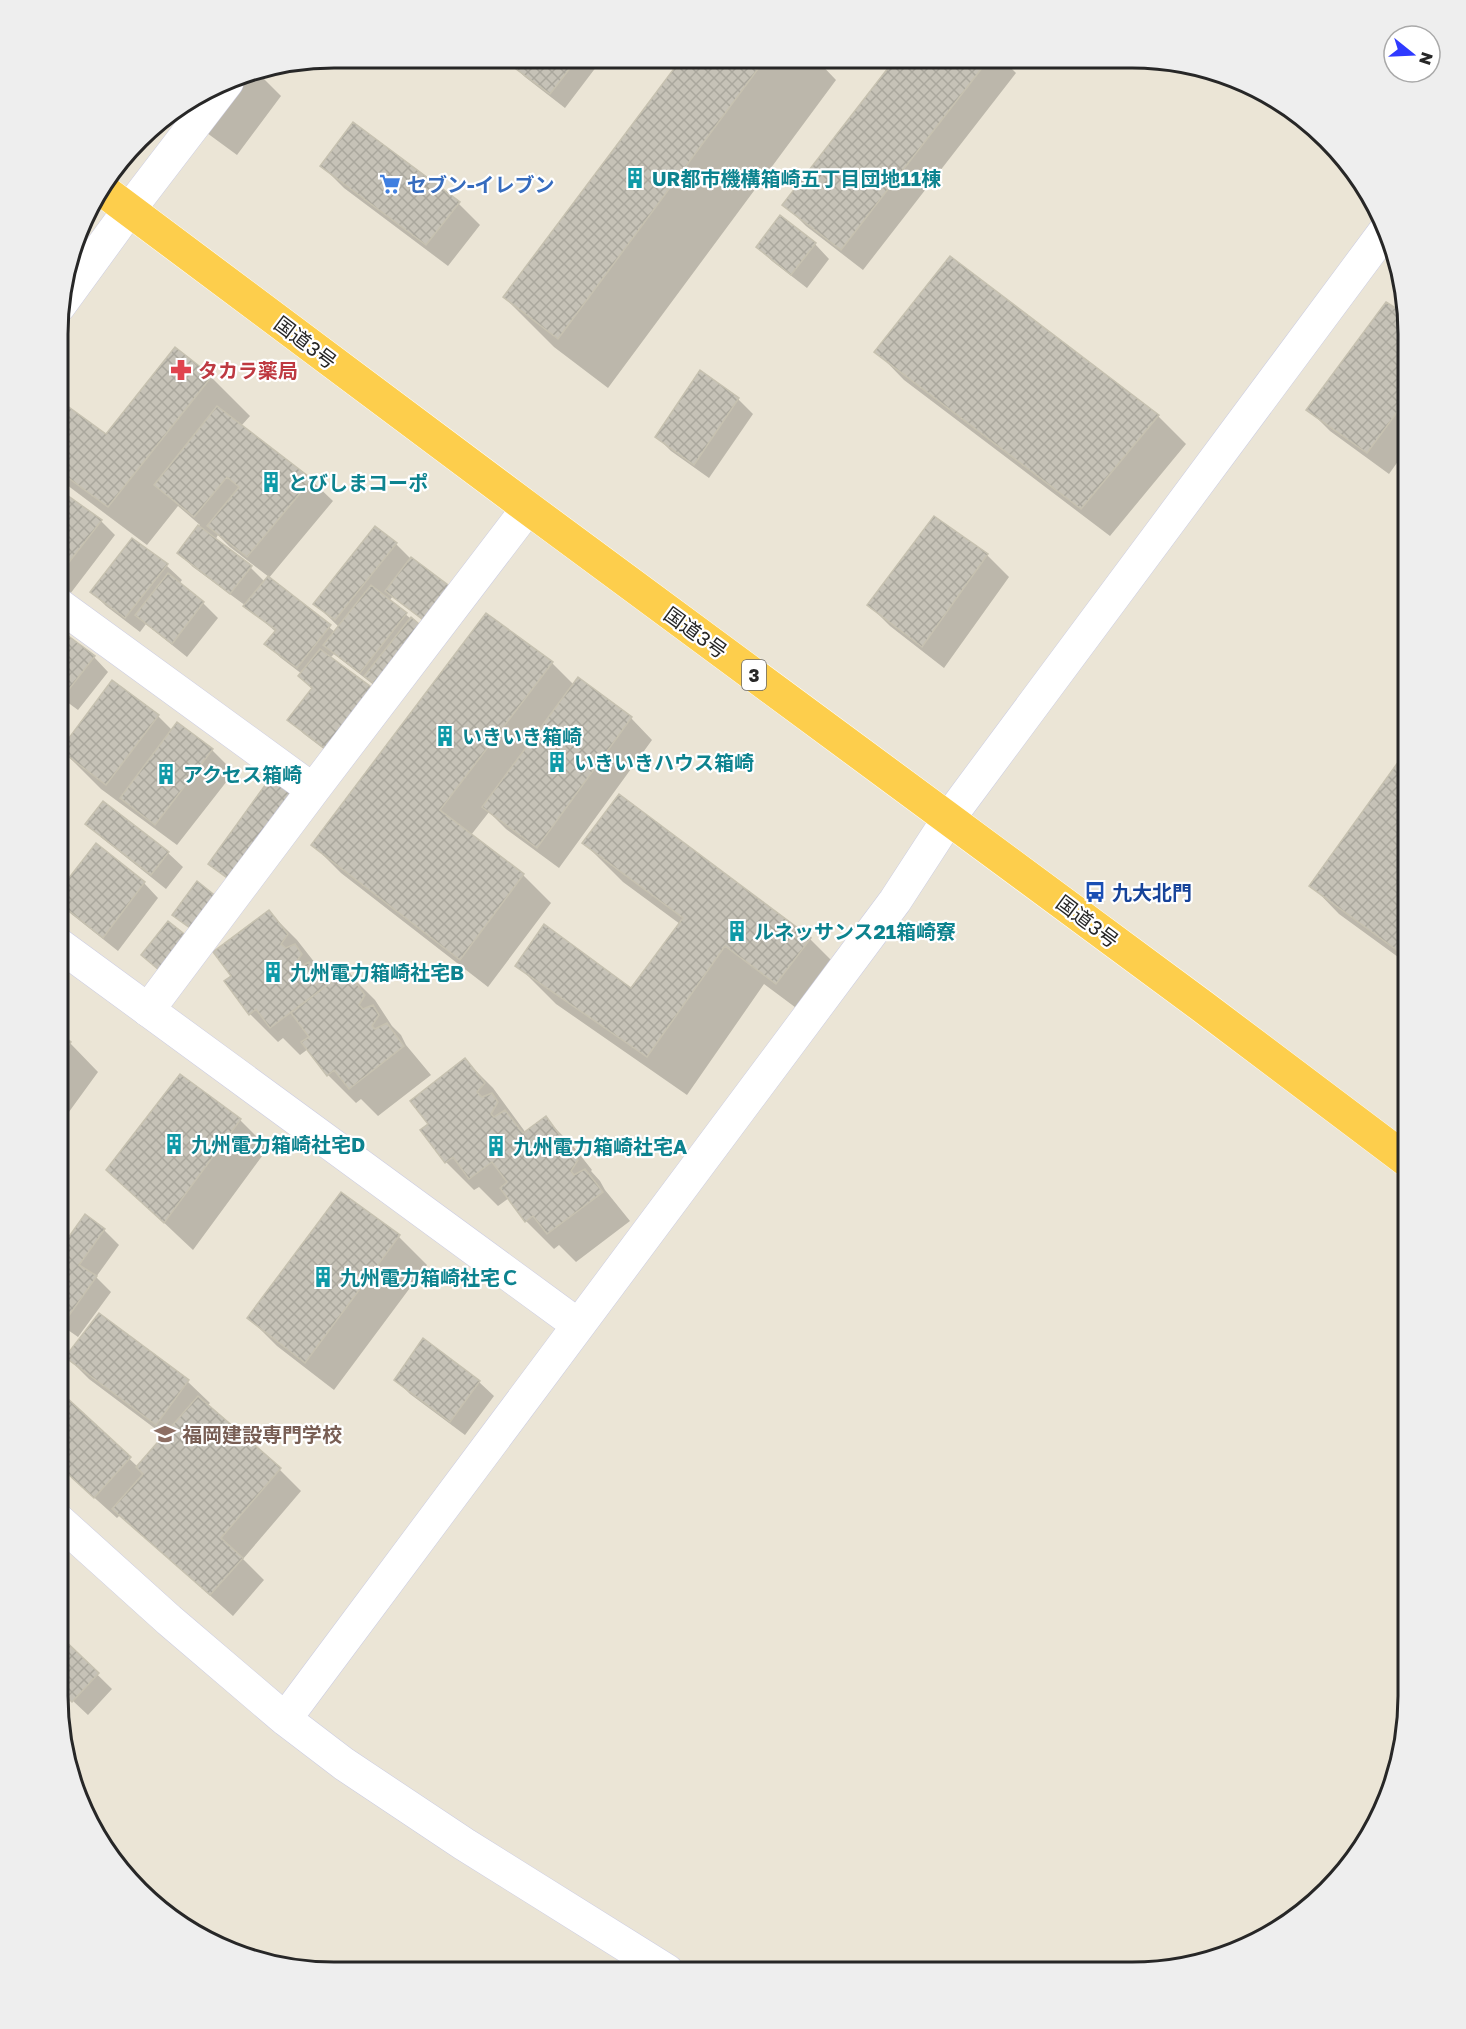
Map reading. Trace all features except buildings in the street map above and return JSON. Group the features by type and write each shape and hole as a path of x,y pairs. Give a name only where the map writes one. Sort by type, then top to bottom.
{"highway":[{"name":"国道3号","path":"107,194 1398,1154"}],"street":[{"path":"72,288 218,94"},
{"path":"285,1719 895,901 949,818 1380,238"},
{"path":"148,1010 528,508"},
{"path":"68,612 313,790"},
{"path":"68,951 578,1325"},
{"path":"68,1529 169,1620 285,1719 344,1764 401,1803 653,1962"}],"place":[{"name":"UR都市機構箱崎五丁目団地11棟","path":"635,178"},
{"name":"セブン-イレブン","path":"390,184"},
{"name":"タカラ薬局","path":"181,370"},
{"name":"とびしまコーポ","path":"271,482"},
{"name":"いきいき箱崎","path":"445,736"},
{"name":"いきいきハウス箱崎","path":"557,762"},
{"name":"アクセス箱崎","path":"166,774"},
{"name":"九大北門","path":"1095,892"},
{"name":"ルネッサンス21箱崎寮","path":"737,931"},
{"name":"九州電力箱崎社宅B","path":"273,972"},
{"name":"九州電力箱崎社宅D","path":"174,1144"},
{"name":"九州電力箱崎社宅A","path":"496,1146"},
{"name":"九州電力箱崎社宅Ｃ","path":"323,1277"},
{"name":"福岡建設専門学校","path":"165,1434"}]}
